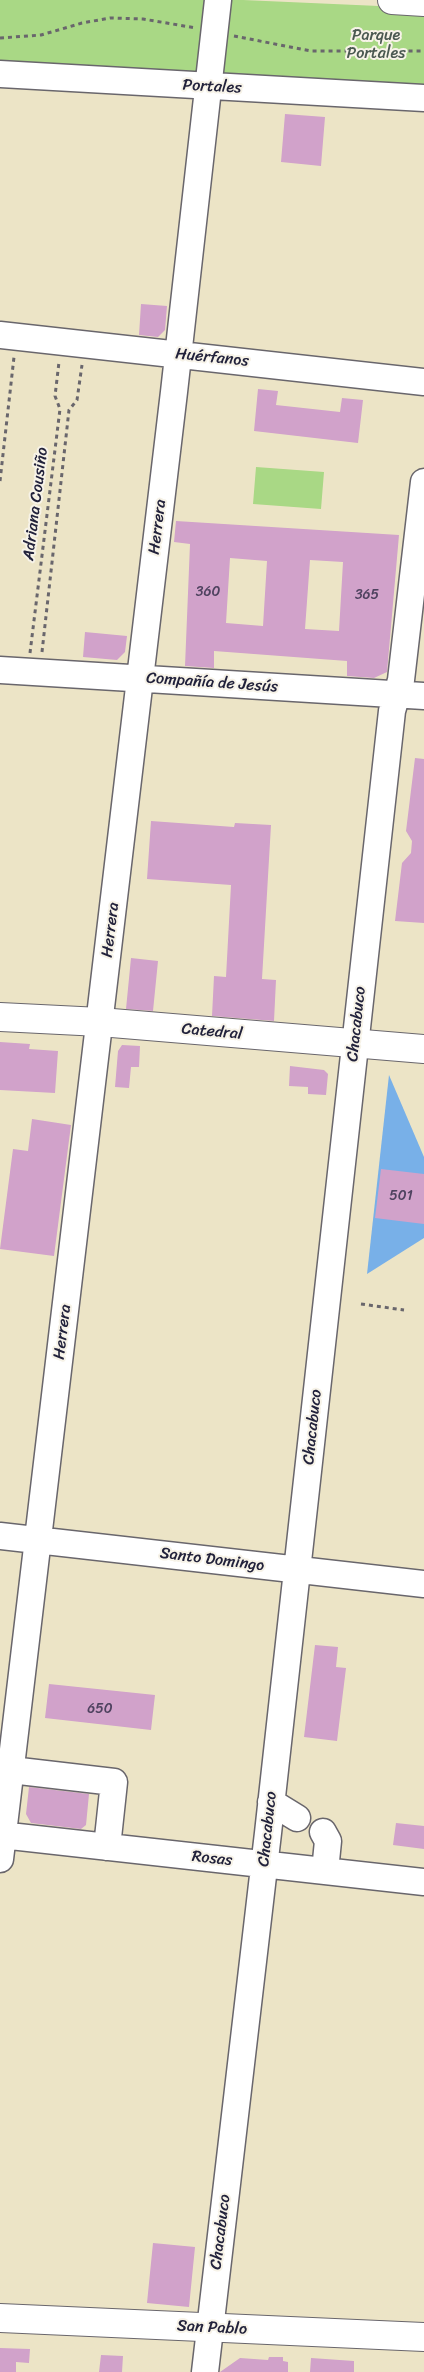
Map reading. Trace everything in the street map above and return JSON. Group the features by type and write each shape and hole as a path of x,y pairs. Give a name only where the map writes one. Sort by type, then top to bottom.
{"main road":[{"path":"392,0 424,2"},
{"name":"Catedral","path":"0,1017 100,1022 424,1049"},
{"name":"San Pablo","path":"0,2318 424,2337"}],"street":[{"name":"Herrera","path":"1,1843 141,678 210,87 218,0"},
{"name":"Portales","path":"0,74 424,98"},
{"name":"Huérfanos","path":"0,334 424,382"},
{"name":"Chacabuco","path":"204,2372 298,1570 392,711 401,680 424,482"},
{"name":"Compañía de Jesús","path":"0,670 424,696"},
{"name":"Santo Domingo","path":"0,1536 424,1584"},
{"path":"11,1770 114,1782 107,1847"},
{"path":"271,1802 297,1818"},
{"path":"323,1832 328,1841 326,1871"},
{"name":"Rosas","path":"1,1843 107,1847 424,1882"}],"path":[{"name":"Adriana Cousiño","path":"34,672 60,409 55,396 73,343"},
{"name":"Adriana Cousiño","path":"34,672 69,410 78,400 73,343"},
{"path":"0,481 13,361"},
{"path":"360,1304 404,1310"}],"green space":[{"name":"Parque Portales","path":"0,0 243,0 424,8 424,86 0,65"},
{"path":"256,467 324,472 321,509 253,504"}],"water":[{"path":"389,1075 424,1157 424,1238 367,1274"}],"building":[{"path":"285,114 325,117 321,166 281,162"},
{"path":"141,304 167,306 165,330 158,337 139,335"},
{"path":"258,389 278,391 276,405 340,412 342,398 363,400 358,443 254,431"},
{"path":"176,521 399,535 387,672 374,678 347,676 347,661 214,651 214,668 185,666 190,544 174,542","holes":["230,558 267,561 263,626 226,623","310,560 343,562 339,631 305,629"]},
{"path":"85,632 127,636 125,652 117,660 83,657"},
{"path":"415,758 424,759 424,923 395,921 402,863 411,853 412,841 406,831"},
{"path":"151,821 234,827 235,823 271,825 262,979 276,980 274,1021 212,1016 214,976 226,977 231,885 147,879"},
{"path":"131,958 158,961 153,1011 126,1009"},
{"path":"0,1042 30,1044 29,1049 58,1051 55,1093 0,1090"},
{"path":"122,1045 140,1046 139,1067 131,1067 129,1088 115,1087 118,1051"},
{"path":"290,1066 324,1070 328,1074 326,1095 308,1094 308,1087 289,1086"},
{"path":"32,1119 71,1125 54,1256 0,1249 13,1149 28,1151"},
{"path":"381,1169 424,1174 424,1224 375,1218"},
{"path":"315,1645 338,1647 336,1667 346,1668 337,1741 304,1737"},
{"path":"49,1684 155,1695 151,1730 45,1718"},
{"path":"29,1787 89,1794 86,1825 81,1829 31,1823 26,1814"},
{"path":"396,1823 424,1826 424,1849 393,1845"},
{"path":"153,2243 195,2247 189,2307 147,2303"},
{"path":"0,2348 30,2349 29,2363 16,2362 16,2372 0,2372"},
{"path":"101,2355 123,2356 122,2372 99,2372"},
{"path":"269,2357 283,2357 283,2361 288,2362 288,2372 220,2372 240,2358 268,2360"},
{"path":"311,2358 354,2361 354,2372 310,2372"}]}
